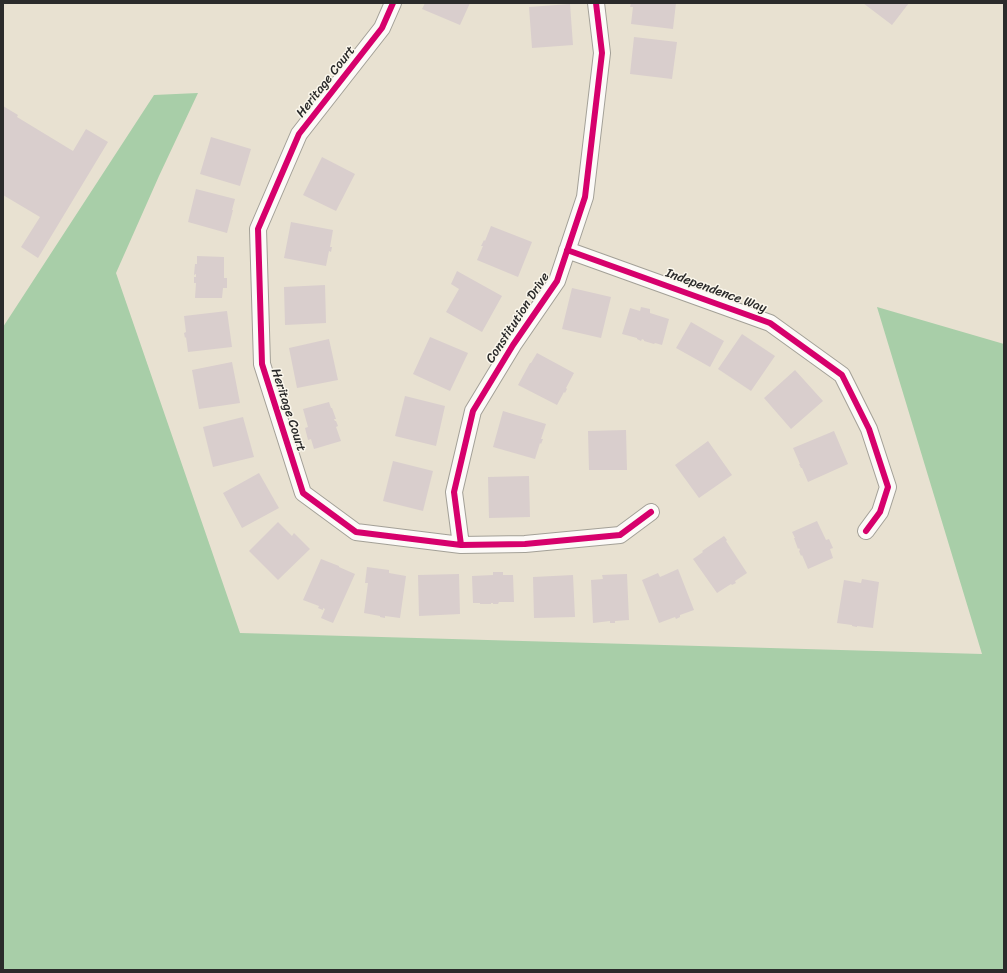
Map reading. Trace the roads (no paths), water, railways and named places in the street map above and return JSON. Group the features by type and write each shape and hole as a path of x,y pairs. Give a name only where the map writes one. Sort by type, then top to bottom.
{"street":[{"name":"Heritage Court","path":"393,3 382,28 299,134 258,229 262,364 303,493 356,532 460,546 525,544 620,535 651,512"},
{"name":"Constitution Drive","path":"460,546 454,492 473,412 513,345 557,281 585,197 602,53 596,3"},
{"name":"Independence Way","path":"567,250 770,323 842,375 869,429 888,487 880,512 866,531"}]}
